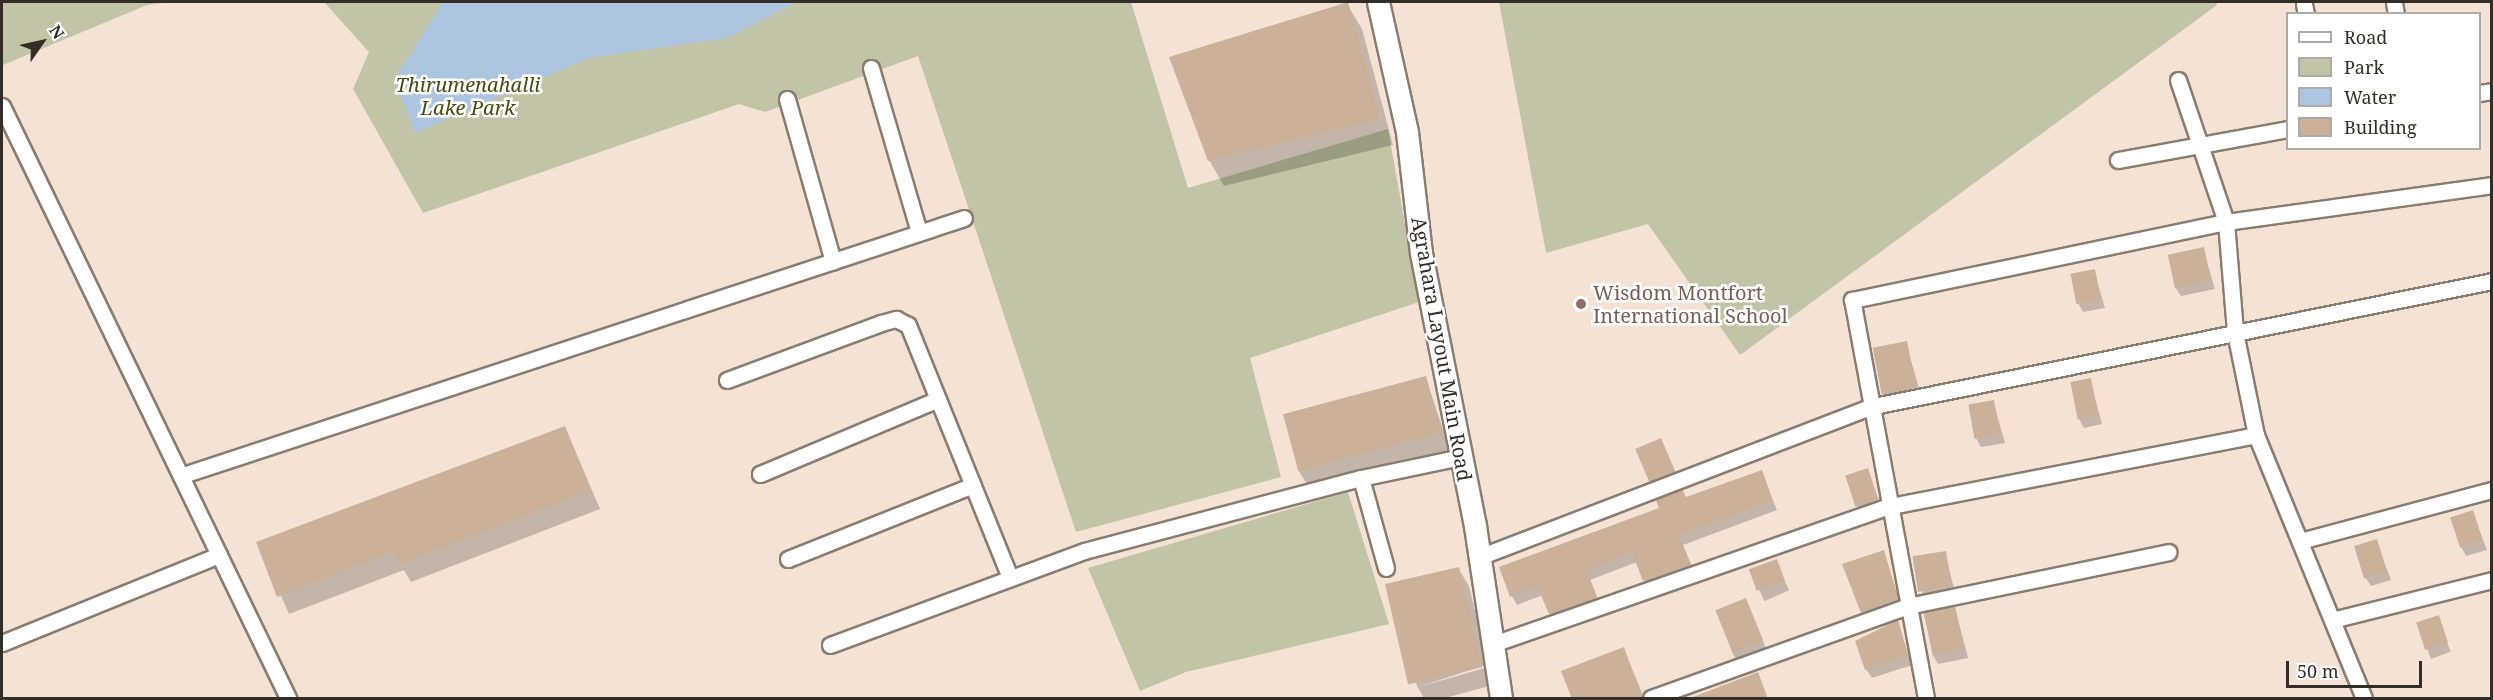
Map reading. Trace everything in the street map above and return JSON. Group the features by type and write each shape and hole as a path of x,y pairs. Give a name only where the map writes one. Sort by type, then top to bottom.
{"street":[{"name":"Agrahara Layout Main Road","path":"1378,2 1407,132 1421,253 1479,556 1501,699"},
{"path":"872,68 919,232"},
{"path":"2178,80 2204,145 2226,222 2235,333 2256,435 2364,699"},
{"path":"787,99 833,262"},
{"path":"2,106 183,476 288,699"},
{"path":"2118,160 2286,129"},
{"path":"1926,699 1886,507 1852,300 2226,222 2492,184"},
{"path":"183,476 964,218"},
{"path":"1479,556 1869,406 2492,281"},
{"path":"727,380 896,319 915,335 938,399 1010,578"},
{"path":"760,474 938,399"},
{"path":"1493,644 1886,507 2256,435"},
{"path":"830,645 1010,578 1233,508 1461,457"},
{"path":"1361,478 1386,567"},
{"path":"788,559 973,485"},
{"path":"2300,540 2492,490"},
{"path":"1651,699 1908,606 2168,552"},
{"path":"2,643 219,555"},
{"path":"2332,620 2492,580"}],"green space":[{"path":"2,2 170,2 147,5 3,65"},
{"name":"Thirumenahalli Lake Park","path":"324,2 1131,2 1188,188 1388,129 1419,302 1250,358 1281,477 1076,532 918,56 765,112 739,104 423,213 353,89 369,52"},
{"path":"1499,2 2216,2 2217,5 1740,355 1648,224 1546,253"},
{"path":"1348,492 1389,624 1186,672 1140,691 1088,568"}],"water":[{"path":"443,2 797,2 727,38 589,58 415,133 394,80"}],"building":[{"path":"1348,2 1380,120 1208,161 1169,57"},
{"path":"2204,247 2211,280 2175,288 2168,255"},
{"path":"2095,269 2101,299 2076,304 2070,274"},
{"path":"1907,341 1916,388 1882,395 1873,348"},
{"path":"1426,376 1441,433 1298,471 1283,414"},
{"path":"2091,378 2098,415 2078,419 2070,382"},
{"path":"1994,400 2000,434 1974,439 1968,405"},
{"path":"565,426 591,491 399,565 394,552 277,597 256,542"},
{"path":"1661,438 1675,471 1649,482 1635,449"},
{"path":"1868,468 1878,499 1855,507 1845,475"},
{"path":"1762,470 1773,501 1679,536 1691,565 1643,581 1632,553 1587,571 1597,597 1549,614 1537,586 1510,597 1499,567 1659,508 1656,500 1682,489 1686,497"},
{"path":"2473,510 2483,540 2460,548 2450,517"},
{"path":"2377,539 2387,572 2364,579 2354,546"},
{"path":"1884,550 1898,598 1861,613 1842,564"},
{"path":"1946,551 1952,587 1918,592 1912,556"},
{"path":"1777,559 1785,581 1757,591 1749,569"},
{"path":"1459,567 1482,667 1408,684 1385,584"},
{"path":"1746,598 1763,641 1733,653 1715,610"},
{"path":"1955,606 1964,649 1933,656 1924,613"},
{"path":"2439,615 2448,643 2425,650 2416,622"},
{"path":"1898,620 1908,655 1865,670 1855,641"},
{"path":"1624,647 1642,699 1572,699 1561,671"},
{"path":"1758,672 1768,699 1693,699 1693,697"}],"place":[{"name":"Wisdom Montfort International School","path":"1581,304"}]}
